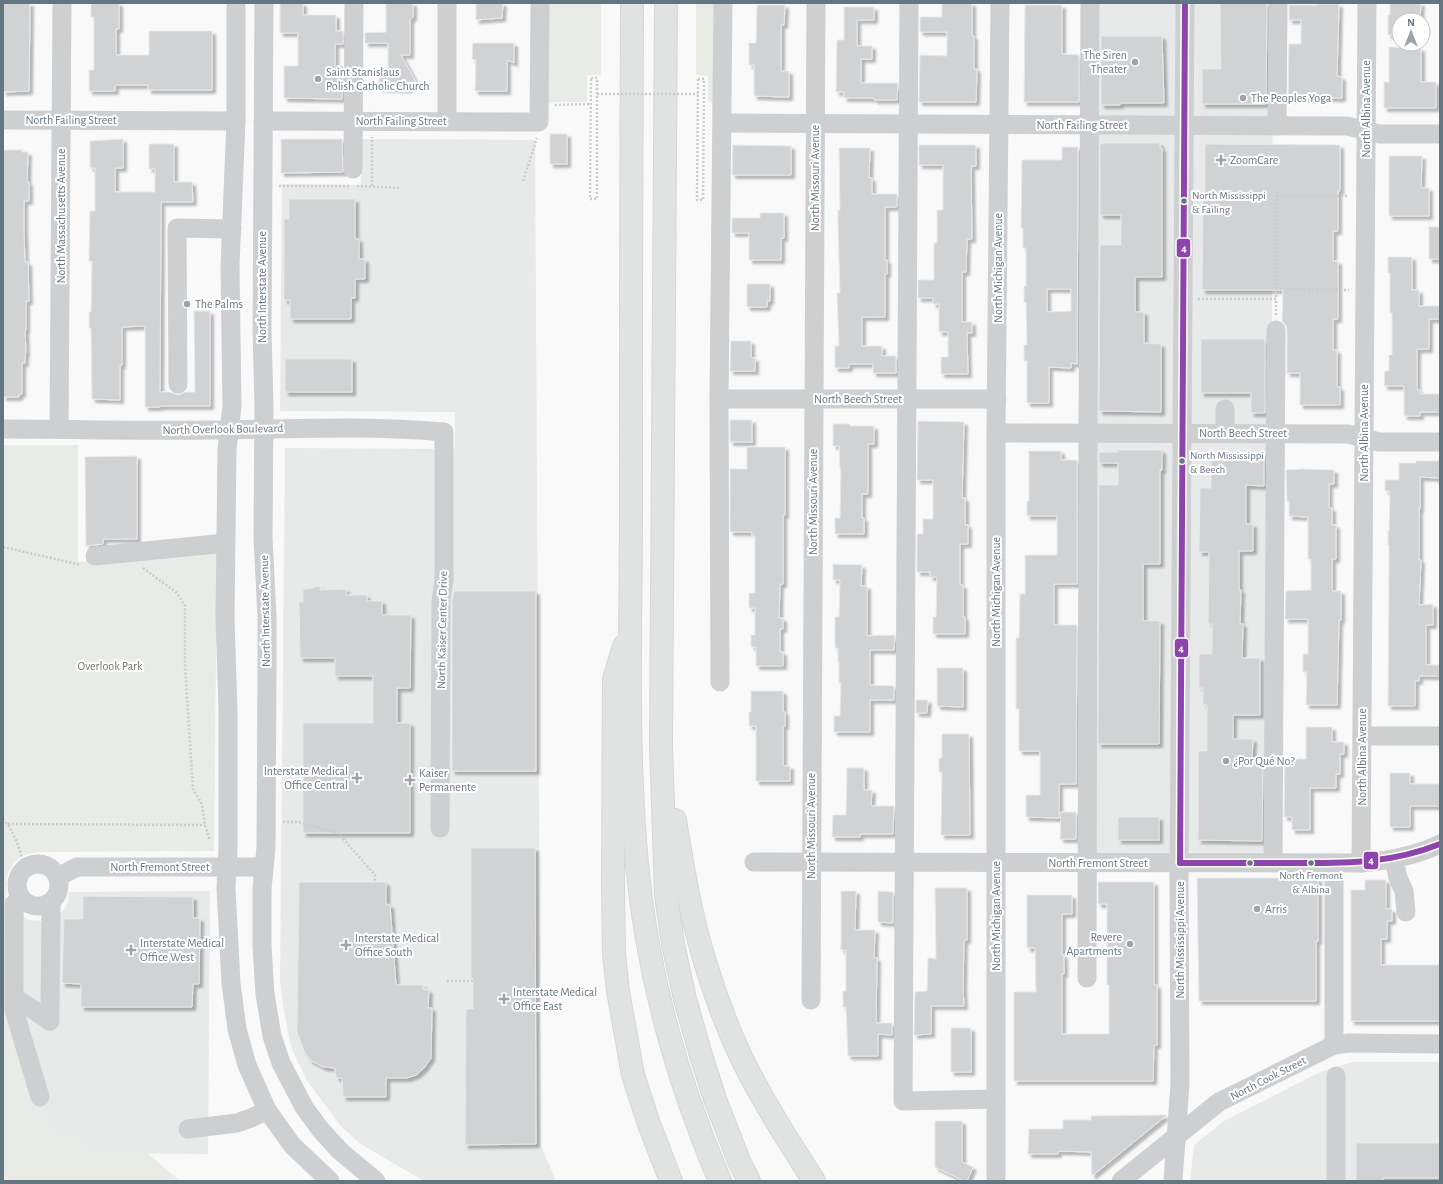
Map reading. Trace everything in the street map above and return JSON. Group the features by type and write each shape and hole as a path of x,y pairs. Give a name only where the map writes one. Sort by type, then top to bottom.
{"highway":[{"path":"632,3 631,740 637,865 656,988 682,1083 700,1134 720,1181"},
{"path":"666,3 661,744 666,895 673,944 685,1000 710,1086 739,1161 749,1181"},
{"path":"631,626 614,679 614,954 618,991 633,1074 649,1124 671,1181"},
{"path":"661,744 689,900 698,939 714,990 726,1023 744,1061 776,1121 814,1181"}],"street":[{"name":"North Massachusetts Avenue","path":"59,429 62,3"},
{"path":"236,3 236,121 230,310 232,406 227,450 225,618 228,711 226,888 231,983 237,1029 247,1065 267,1110 292,1145 330,1181"},
{"name":"North Interstate Avenue","path":"264,3 262,331 264,428 263,538 267,617 267,671 266,847 262,889 262,946 265,988 269,1023 281,1063 304,1107 320,1129 340,1151 376,1181"},
{"path":"353,169 363,121 354,3"},
{"path":"447,3 447,121"},
{"path":"539,113 540,3"},
{"path":"720,682 719,399 723,3"},
{"name":"North Missouri Avenue","path":"811,1000 816,3"},
{"path":"909,3 903,1101 996,1099"},
{"name":"North Michigan Avenue","path":"996,1181 996,433 1000,3"},
{"path":"1087,978 1090,3"},
{"name":"North Mississippi Avenue","path":"1173,1181 1180,1084 1185,3"},
{"path":"1277,126 1278,3"},
{"name":"North Albina Avenue","path":"1361,863 1367,3"},
{"name":"North Failing Street","path":"263,121 447,121 539,113"},
{"name":"North Failing Street","path":"3,120 236,121"},
{"name":"North Failing Street","path":"722,123 1347,126 1380,134 1440,134"},
{"path":"178,384 177,228 232,229"},
{"path":"1273,863 1276,330"},
{"name":"North Beech Street","path":"719,399 997,399"},
{"path":"1225,409 1225,433"},
{"name":"North Overlook Boulevard","path":"3,428 399,429 444,432"},
{"name":"North Kaiser Center Drive","path":"440,828 441,600 444,580 444,432"},
{"name":"North Beech Street","path":"996,433 1348,434 1379,442 1440,442"},
{"path":"91,560 226,543"},
{"path":"1362,736 1440,736"},
{"name":"North Fremont Street","path":"754,862 1361,863 1394,859 1422,852 1440,844"},
{"path":"1394,859 1398,878 1404,891 1406,912"},
{"path":"1334,863 1334,1046"},
{"path":"35,864 46,866 55,872 58,877 59,891 56,897 45,906 38,907 25,903 17,891 18,879 24,869 35,864"},
{"name":"North Fremont Street","path":"58,877 77,867 264,867"},
{"path":"21,898 14,904 14,1010 40,1097"},
{"path":"14,997 50,1021 51,902"},
{"name":"North Cook Street","path":"1121,1181 1219,1102 1334,1046 1349,1043 1440,1044"},
{"path":"1336,1076 1336,1181"},
{"path":"188,1129 237,1123 267,1110"}],"path":[{"path":"591,78 597,78 597,94 596,199 590,199 591,78"},
{"path":"698,79 704,79 703,200 697,200 698,94 698,79"},
{"path":"597,94 698,94"},
{"path":"523,181 538,132 539,113 590,104"},
{"path":"363,121 372,186"},
{"path":"262,186 372,186 401,188"},
{"path":"1183,299 1276,299 1277,190"},
{"path":"1277,196 1366,196"},
{"path":"1276,289 1365,290"},
{"path":"3,548 80,565 91,560"},
{"path":"137,565 144,568 177,593 186,606 186,666 193,789 202,804 205,825 211,843"},
{"path":"3,819 8,824 22,858 24,869"},
{"path":"298,822 338,833 375,875 375,880 377,882"},
{"path":"8,824 205,825"},
{"path":"447,981 475,981"}],"shaded area":[{"path":"1095,3 1273,3 1270,859 1090,859"},
{"name":"Kaiser Permanente","path":"361,139 535,140 541,1145 556,1181 424,1181 359,1143 340,1125 308,1082 291,1047 283,1006 280,980 285,448 455,449 455,412 280,411 282,184 361,185"},
{"path":"210,891 208,1154 87,1153 79,1138 55,1138 25,1090 3,1015 3,961 6,898 10,907 19,915 30,920 41,921 56,916 64,910 68,903 69,892"},
{"path":"1352,1062 1440,1062 1440,1181 1190,1181 1194,1145 1224,1121 1320,1072"}],"green space":[{"path":"545,3 601,3 601,75 587,75 587,102 544,102"},
{"path":"696,3 717,3 713,103 709,101 708,98 708,76 696,75"},
{"name":"Overlook Park","path":"3,445 78,445 78,562 217,549 214,851 38,852 26,854 14,863 7,877 3,961"},
{"path":"3,1015 25,1090 55,1138 79,1138 88,1153 147,1153 180,1181 3,1181"}],"building":[{"path":"3,3 30,3 29,91 3,92"},
{"path":"91,3 119,3 119,29 116,29 116,55 149,55 149,31 212,31 212,90 148,90 148,85 115,85 115,91 89,91 89,70 94,70 94,17 91,17"},
{"path":"280,3 303,3 303,15 336,15 336,31 343,31 343,44 335,44 335,66 343,66 342,99 284,98 284,66 298,66 298,33 280,33"},
{"path":"386,3 413,3 413,17 410,20 410,55 401,55 416,82 410,82 409,89 379,88 379,69 388,69 388,43 365,43 365,33 386,32"},
{"path":"476,3 503,3 502,18 476,20"},
{"path":"942,3 972,3 974,69 977,69 976,102 919,102 920,55 947,56 947,32 920,32 920,17 942,17"},
{"path":"1220,3 1267,3 1266,104 1202,104 1202,69 1221,69"},
{"path":"1390,3 1421,3 1420,12 1391,12 1391,35 1388,35 1388,15 1390,15"},
{"path":"1339,4 1337,76 1342,77 1342,98 1288,98 1289,44 1301,44 1301,20 1289,20 1289,5"},
{"path":"757,5 785,5 784,25 781,25 781,71 789,71 789,97 754,96 754,65 749,65 749,43 756,43"},
{"path":"1025,5 1062,5 1062,54 1079,55 1079,102 1024,102"},
{"path":"844,7 874,7 874,20 857,20 857,46 872,46 872,59 861,59 861,83 898,83 897,100 844,98 844,92 836,92 837,40 844,40"},
{"path":"1101,36 1162,36 1164,103 1120,103 1120,105 1101,105"},
{"path":"473,43 514,43 514,63 507,60 507,91 475,91 476,60 472,59"},
{"path":"1389,47 1391,47 1391,52 1421,52 1421,82 1436,82 1436,108 1384,108 1384,82 1389,82"},
{"path":"550,134 567,134 567,164 550,164"},
{"path":"123,139 123,168 115,168 115,192 155,192 155,169 149,169 149,144 174,144 174,182 192,182 193,202 161,202 160,392 170,392 178,395 186,392 195,392 194,311 210,311 210,406 145,407 145,326 122,327 120,400 92,399 91,328 89,328 89,312 91,312 92,261 89,261 90,211 95,211 95,168 90,168 90,141"},
{"path":"281,139 342,139 343,172 281,173"},
{"path":"1160,143 1160,148 1162,148 1162,277 1135,277 1135,312 1144,312 1144,343 1161,344 1161,412 1099,411 1100,245 1121,245 1121,215 1100,215 1100,144"},
{"path":"1205,144 1340,145 1338,231 1333,231 1333,261 1338,261 1338,319 1333,319 1333,350 1337,350 1337,387 1340,387 1340,405 1300,405 1300,373 1287,373 1287,330 1286,325 1282,321 1283,290 1202,290"},
{"path":"733,145 791,146 791,175 732,175"},
{"path":"919,145 976,145 976,166 971,166 972,239 967,239 966,272 962,272 962,322 972,322 972,333 967,333 968,374 941,374 941,357 948,357 948,332 939,332 939,304 933,304 933,298 918,298 918,280 934,280 934,243 937,243 937,210 943,210 943,165 919,165"},
{"path":"1062,147 1078,147 1077,364 1071,363 1071,368 1049,367 1049,403 1027,403 1027,361 1024,361 1024,345 1027,345 1026,302 1024,302 1024,286 1026,286 1026,248 1023,248 1023,228 1021,228 1022,160 1062,160","holes":["1047,289 1071,289 1071,311 1047,312"]},
{"path":"839,148 870,148 869,178 872,178 872,194 897,194 897,207 885,207 885,260 887,260 887,274 885,274 885,317 862,317 862,346 882,346 882,356 896,356 896,373 873,373 873,364 849,364 849,368 835,368 835,346 839,346 837,293 840,293 838,223 838,210 840,210"},
{"path":"3,150 22,150 22,152 28,152 27,182 29,182 29,201 24,201 24,233 25,262 28,262 29,301 26,301 26,353 25,363 22,363 22,394 19,394 19,397 3,397"},
{"path":"1389,156 1422,156 1421,188 1429,188 1429,216 1389,216"},
{"path":"289,199 355,199 355,239 359,239 359,259 365,259 365,279 355,279 355,298 351,298 351,319 290,319 290,300 284,300 284,219 289,219"},
{"path":"760,213 784,213 784,238 781,238 781,260 749,260 749,233 732,233 732,218 760,218"},
{"path":"1429,227 1440,227 1440,259 1429,259"},
{"path":"1388,257 1412,257 1412,290 1419,290 1419,306 1440,306 1440,319 1429,319 1429,349 1417,349 1417,390 1420,390 1420,394 1440,394 1440,412 1420,412 1420,416 1404,416 1404,386 1384,386 1385,371 1389,371 1389,355 1392,355 1392,313 1390,313 1390,273 1388,273"},
{"path":"747,284 770,284 770,301 767,301 767,307 747,307"},
{"path":"1201,339 1265,339 1265,413 1251,413 1251,393 1201,393"},
{"path":"731,341 751,341 751,358 755,358 755,371 730,371"},
{"path":"285,359 352,359 352,392 285,392"},
{"path":"730,420 752,420 752,442 730,442"},
{"path":"918,421 964,422 962,498 965,498 965,525 968,525 968,544 960,544 960,585 963,585 963,617 965,617 965,634 933,634 933,617 936,617 937,577 930,577 930,572 917,572 917,534 923,534 923,519 933,519 933,480 917,480"},
{"path":"833,424 874,426 874,444 868,444 868,494 862,494 864,534 835,534 835,518 840,518 841,469 839,446 833,446"},
{"path":"747,447 785,447 783,584 780,584 779,618 783,618 783,629 780,629 780,652 783,652 783,666 756,666 756,647 751,647 751,635 755,635 755,608 749,608 749,593 755,593 755,536 752,536 752,532 730,532 730,469 747,469"},
{"path":"1118,450 1162,450 1162,470 1160,470 1160,564 1143,564 1143,621 1160,621 1159,744 1098,744 1099,485 1118,485 1118,463 1099,463 1099,452 1118,452"},
{"path":"1029,451 1061,451 1061,460 1077,460 1077,584 1054,584 1054,625 1077,625 1076,784 1059,784 1059,818 1026,817 1026,795 1040,795 1040,751 1019,751 1019,709 1016,709 1016,638 1019,638 1020,594 1025,594 1025,555 1057,555 1057,516 1027,516 1027,501 1029,501"},
{"path":"1233,453 1264,453 1264,486 1246,485 1246,524 1253,524 1253,551 1239,551 1239,590 1241,590 1240,624 1243,624 1242,658 1260,658 1260,715 1233,715 1233,739 1253,739 1252,761 1263,761 1262,841 1198,840 1198,751 1207,751 1207,705 1203,705 1203,688 1199,688 1199,654 1212,654 1212,624 1208,624 1209,552 1199,552 1200,488 1211,488 1211,458 1233,458"},
{"path":"137,456 137,539 103,539 103,544 86,546 85,457"},
{"path":"1416,461 1440,461 1440,478 1420,477 1419,560 1421,560 1419,605 1433,604 1433,625 1426,625 1426,665 1440,665 1440,676 1419,676 1419,681 1415,681 1415,706 1388,706 1388,531 1390,491 1385,491 1385,480 1399,480 1399,463 1416,463"},
{"path":"1286,470 1334,470 1334,484 1329,484 1329,508 1332,508 1332,525 1336,525 1336,559 1332,559 1332,591 1341,591 1337,705 1306,705 1307,672 1303,672 1303,654 1308,654 1308,619 1285,619 1286,591 1311,590 1311,559 1308,559 1308,517 1289,516 1289,501 1287,501"},
{"path":"833,564 862,565 861,586 867,586 867,636 895,635 894,650 870,650 870,685 894,686 894,700 870,700 870,732 834,732 834,716 840,716 841,683 839,683 838,648 835,648 835,617 839,617 840,580 833,580"},
{"path":"320,586 320,590 346,589 346,595 367,595 367,601 382,601 382,615 411,615 410,688 397,688 397,723 410,723 410,833 303,833 303,723 373,723 373,676 335,676 335,658 300,658 299,602 303,602 303,589"},
{"path":"454,591 536,591 536,771 452,771 452,600"},
{"path":"937,668 963,668 963,707 937,706"},
{"path":"751,691 783,691 785,726 783,726 783,766 790,766 790,781 756,781 756,726 749,726"},
{"path":"916,700 928,700 927,713 916,713"},
{"path":"1306,727 1332,727 1332,742 1344,742 1344,754 1340,754 1340,774 1336,774 1336,788 1310,788 1310,830 1292,830 1292,817 1284,817 1285,759 1306,759"},
{"path":"942,734 969,734 970,835 941,835 942,772 939,772 939,758 942,758"},
{"path":"847,768 864,768 864,790 872,790 871,806 894,806 893,834 860,834 860,837 832,837 833,815 846,815"},
{"path":"1390,773 1410,773 1410,784 1440,784 1440,806 1410,806 1410,827 1390,827"},
{"path":"1061,812 1076,812 1076,839 1060,839"},
{"path":"1118,817 1159,817 1159,840 1118,840"},
{"name":"Interstate Medical Office East","path":"471,848 535,848 536,1144 465,1145 466,1009 473,1009 473,979 471,978"},
{"path":"1197,878 1318,878 1316,1001 1199,1001"},
{"path":"1365,880 1386,880 1386,909 1392,909 1392,921 1387,921 1387,939 1381,939 1381,965 1440,965 1440,1021 1351,1021 1351,890 1365,890"},
{"name":"Interstate Medical Office South","path":"299,882 386,882 386,904 390,905 396,985 423,985 423,989 429,990 428,1008 432,1008 431,1058 424,1068 416,1075 407,1078 386,1078 386,1097 343,1097 342,1078 336,1078 335,1068 323,1067 310,1060 304,1051 297,1032"},
{"name":"Revere Apartments","path":"1098,882 1154,882 1154,985 1157,985 1157,1045 1154,1045 1153,1081 1014,1081 1014,992 1036,992 1035,948 1027,948 1027,895 1072,895 1072,914 1062,914 1062,955 1064,955 1064,974 1062,974 1062,1034 1109,1034 1109,985 1107,985 1107,904 1098,904"},
{"path":"935,888 967,888 967,940 964,940 964,1006 931,1006 931,1034 914,1035 915,992 927,991 928,958 936,959"},
{"path":"841,891 856,891 855,930 875,930 874,958 877,958 876,1023 892,1023 892,1035 878,1034 878,1056 848,1056 846,1007 843,1007 843,991 846,991 846,950 841,950"},
{"path":"878,891 893,892 893,923 878,922"},
{"name":"Interstate Medical Office West","path":"83,896 193,897 193,918 200,918 199,984 193,984 192,1007 81,1007 81,984 62,983 64,919 83,919"},
{"path":"951,1028 971,1028 971,1072 951,1072"},
{"path":"1167,1115 1092,1176 1091,1152 1058,1151 1058,1154 1028,1154 1029,1129 1063,1129 1063,1120 1091,1120 1091,1116"},
{"path":"935,1121 962,1121 962,1162 973,1167 967,1181 964,1181 935,1167"},
{"path":"1356,1143 1440,1143 1440,1178 1383,1178 1383,1181 1356,1181"}],"transit line":[{"name":"4","path":"1180,863 1185,3"},
{"name":"4","path":"1180,863 1331,863 1368,861 1422,851 1440,844"}],"place":[{"name":"The Siren Theater","path":"1135,62"},
{"name":"Saint Stanislaus Polish Catholic Church","path":"318,79"},
{"name":"The Peoples Yoga","path":"1243,98"},
{"name":"ZoomCare","path":"1221,160"},
{"name":"North Mississippi & Failing","path":"1184,201"},
{"name":"The Palms","path":"187,304"},
{"name":"North Mississippi & Beech","path":"1182,461"},
{"name":"¿Por Qué No?","path":"1226,761"},
{"name":"Interstate Medical Office Central","path":"357,778"},
{"name":"Kaiser Permanente","path":"410,780"},
{"name":"North Fremont & Albina","path":"1311,863"},
{"name":"Arris","path":"1257,909"},
{"name":"Revere Apartments","path":"1130,944"},
{"name":"Interstate Medical Office South","path":"346,945"},
{"name":"Interstate Medical Office West","path":"131,950"},
{"name":"Interstate Medical Office East","path":"504,999"}]}
